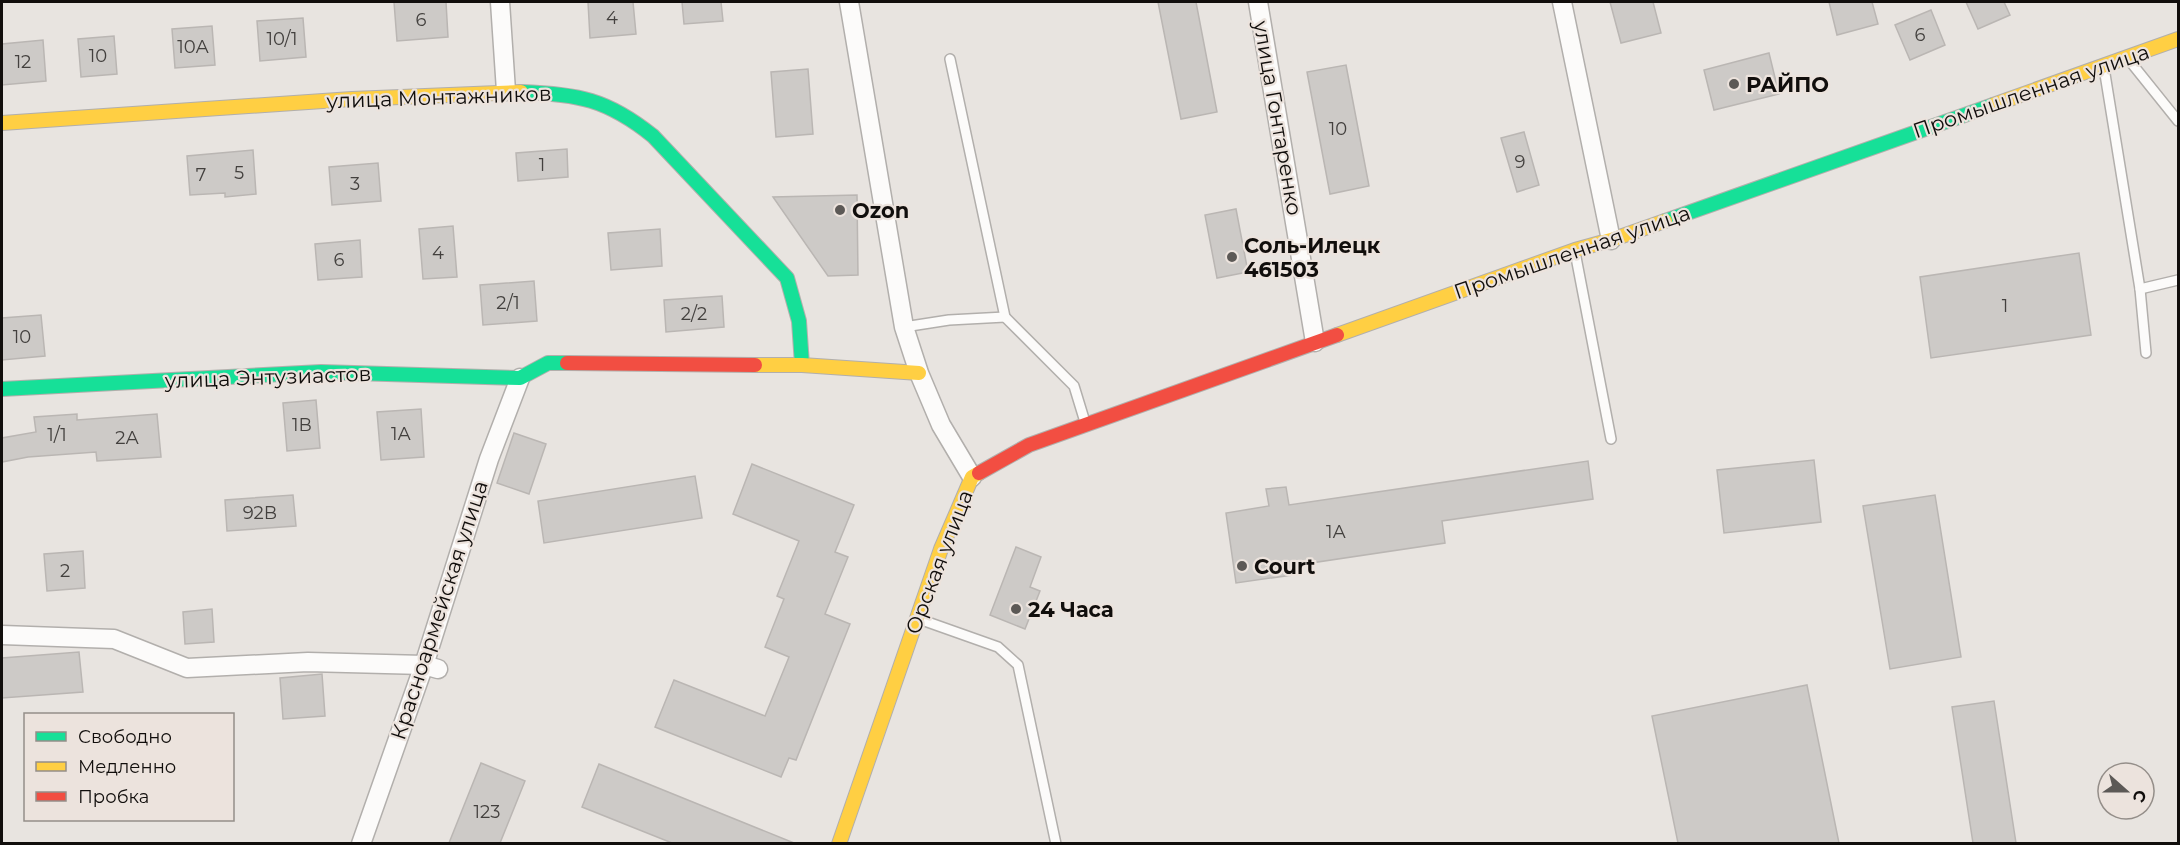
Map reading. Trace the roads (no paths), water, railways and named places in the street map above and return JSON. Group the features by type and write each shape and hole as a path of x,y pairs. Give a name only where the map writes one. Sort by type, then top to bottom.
{"street":[{"path":"500,2 506,91"},
{"name":"Орская улица","path":"839,843 941,549 972,477 940,425 904,327 849,2"},
{"name":"улица Гонтаренко","path":"1258,2 1315,342"},
{"path":"1562,2 1611,240"},
{"name":"Промышленная улица","path":"972,477 1029,444 2178,39"},
{"name":"улица Монтажников","path":"2,123 506,91 561,93 586,98 629,117 653,136 787,278 796,300 802,327 802,365"},
{"name":"улица Энтузиастов","path":"2,389 321,372 526,374 548,363 802,365 919,373"},
{"name":"Красноармейская улица","path":"361,843 431,667 489,459 526,374"},
{"path":"2,635 114,639 187,668 309,662 431,667"}],"lane":[{"path":"2127,57 2178,121"},
{"path":"950,59 1005,317 1074,386 1086,424"},
{"path":"2104,66 2140,289 2146,352"},
{"path":"1575,250 1611,439"},
{"path":"2140,289 2178,280"},
{"path":"904,327 949,320 1005,317"},
{"path":"917,618 998,647 1018,665 1056,843"}],"place":[{"name":"РАЙПО","path":"1734,84"},
{"name":"Ozon","path":"840,210"},
{"name":"Соль-Илецк 461503","path":"1232,257"},
{"name":"Court","path":"1242,566"},
{"name":"24 Часа","path":"1016,609"}]}
